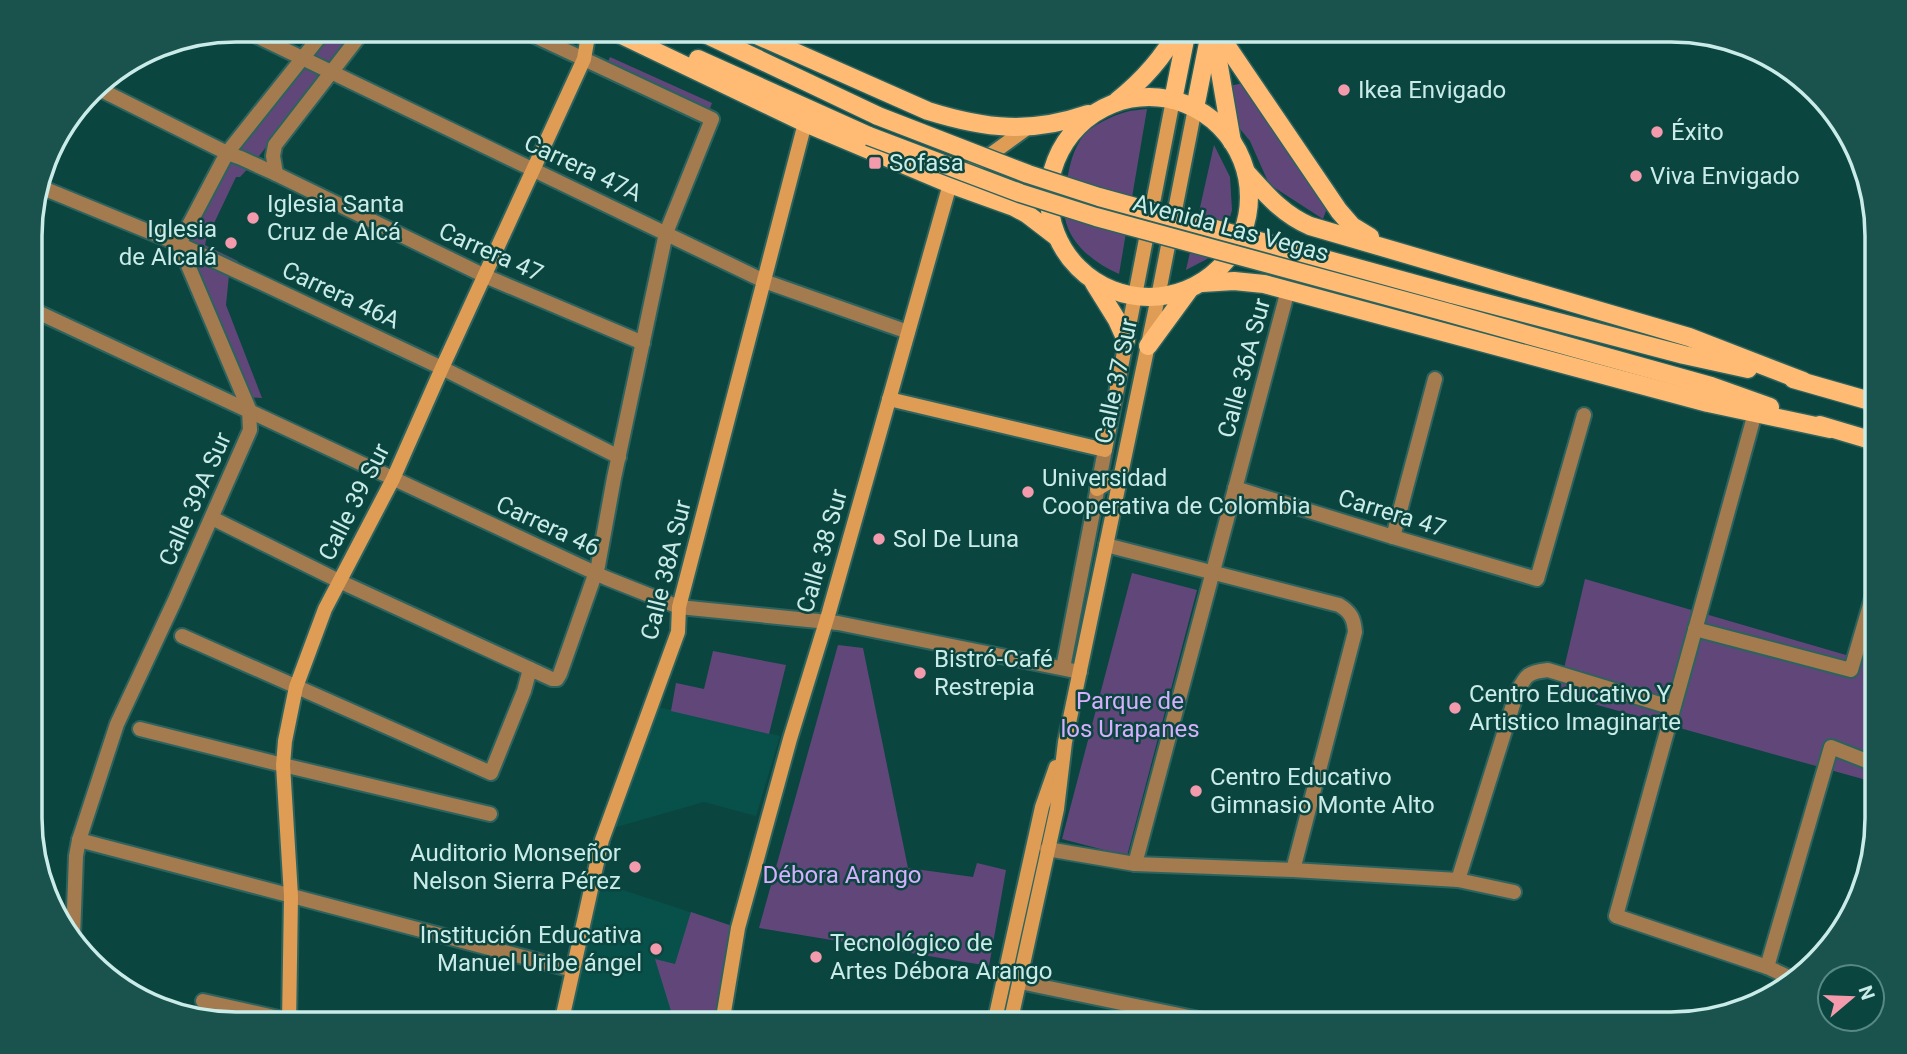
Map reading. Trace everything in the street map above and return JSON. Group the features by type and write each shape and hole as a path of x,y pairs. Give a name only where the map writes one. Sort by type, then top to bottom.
{"main road":[{"path":"636,42 805,123 917,171 1014,207 1057,237"},
{"name":"Avenida Las Vegas","path":"661,42 869,136 997,185 1096,217 1711,386 1830,429"},
{"name":"Avenida Las Vegas","path":"722,42 878,116 1028,174 1098,197 1452,294 1684,355 1803,381 1865,399"},
{"path":"772,42 929,111 951,118 1003,127 1027,128 1071,120 1115,102 1138,84 1171,42"},
{"name":"Calle 37 Sur","path":"1173,100 1185,42"},
{"name":"Calle 37 Sur","path":"1195,108 1210,42"},
{"path":"1215,42 1232,142"},
{"path":"1221,42 1339,211 1352,226 1388,248"},
{"path":"1115,102 1156,97 1195,108 1221,128 1232,142 1245,170 1248,186 1247,218 1226,261 1195,286 1148,346"},
{"path":"917,171 925,164 935,144 929,111"},
{"path":"1096,111 1082,122 1060,150 1049,184 1051,220 1066,254 1078,268 1092,280 1134,297"},
{"name":"Avenida Las Vegas","path":"1245,170 1283,211 1310,226 1689,337 1803,381"},
{"path":"1394,319 1384,297 1385,287 1394,272 1412,256"},
{"path":"1092,280 1126,340"},
{"name":"Avenida Las Vegas","path":"1134,297 1158,297 1195,286 1248,282 1265,284 1708,403 1865,439"}],"street":[{"name":"Carrera 47A","path":"269,42 764,281 908,332"},
{"path":"179,244 227,153 316,42"},
{"path":"276,174 272,156 275,145 356,42"},
{"path":"212,518 339,581 552,679 560,674 598,566 666,233 712,119 548,42"},
{"name":"Calle 39 Sur","path":"289,1012 291,896 283,765 296,687 325,609 393,479 584,59 587,42"},
{"name":"Carrera 47","path":"108,90 227,153 276,174 485,276 643,343"},
{"name":"Calle 37 Sur","path":"1063,668 1173,100"},
{"name":"Calle 37 Sur","path":"1013,1012 1057,809 1065,742 1195,108"},
{"name":"Calle 38A Sur","path":"564,1012 602,840 678,632 679,607 805,123"},
{"path":"950,184 1027,128"},
{"name":"Calle 38 Sur","path":"723,1012 738,928 790,738 826,621 950,184"},
{"name":"Carrera 46A","path":"48,190 179,244 442,368 619,457"},
{"name":"Calle 39A Sur","path":"73,922 79,840 117,724 250,430 249,409 179,244"},
{"name":"Calle 36A Sur","path":"1135,864 1288,290"},
{"name":"Carrera 46","path":"42,314 393,479 595,572 679,607 826,621 1080,672"},
{"path":"1393,537 1435,379"},
{"path":"889,399 1105,450"},
{"path":"1755,413 1616,916 1784,975"},
{"name":"Carrera 47","path":"1235,488 1537,579 1584,415"},
{"path":"1097,489 1121,475"},
{"path":"1107,545 1339,605 1349,611 1355,632 1293,870"},
{"path":"1695,629 1851,670 1865,622"},
{"path":"182,636 491,773 524,691 530,669"},
{"path":"1458,880 1517,692 1525,677 1535,671 1548,670 1674,708"},
{"path":"140,729 490,814"},
{"name":"Calle 37 Sur","path":"996,1012 1042,807 1065,742"},
{"path":"1767,967 1831,747 1865,760"},
{"path":"79,840 573,970"},
{"path":"1047,849 1135,864 1458,880 1514,892"},
{"path":"1020,982 1158,1012"},
{"path":"202,1000 249,1012"}],"shaded area":[{"path":"650,705 780,736 756,816 704,802 613,828"},
{"name":"Institución Educativa Manuel Uribe ángel","path":"593,880 738,928 724,1012 564,1012"}],"green space":[{"path":"315,42 354,42 256,160 240,177 236,177 206,240 205,245 238,261 229,275 226,305 262,398 245,397 181,244 227,153"},
{"path":"610,57 712,103 709,111 607,64"},
{"path":"1244,83 1327,208 1323,219 1269,184 1250,141 1236,124 1229,86"},
{"path":"1147,109 1119,274 1093,259 1072,237 1064,214 1067,180 1075,151 1087,132 1128,111"},
{"path":"1214,145 1230,177 1232,210 1224,239 1207,259 1186,270"},
{"name":"Parque de los Urapanes","path":"1132,573 1197,590 1127,856 1062,839"},
{"path":"1585,579 1865,661 1865,780 1558,694"},
{"name":"Débora Arango","path":"838,645 863,648 908,868 973,877 977,863 1006,870 989,966 759,928"},
{"path":"713,651 786,665 769,734 671,711 676,683 704,689"},
{"path":"691,912 738,928 724,1012 671,1012 655,959 675,964"}],"place":[{"name":"Ikea Envigado","path":"1344,90"},
{"name":"Éxito","path":"1657,132"},
{"name":"Sofasa","path":"875,163"},
{"name":"Viva Envigado","path":"1636,176"},
{"name":"Iglesia Santa Cruz de Alcá","path":"253,218"},
{"name":"Iglesia de Alcalá","path":"231,243"},
{"name":"Universidad Cooperativa de Colombia","path":"1028,492"},
{"name":"Sol De Luna","path":"879,539"},
{"name":"Bistró-Café Restrepia","path":"920,673"},
{"name":"Centro Educativo Y Artistico Imaginarte","path":"1455,708"},
{"name":"Centro Educativo Gimnasio Monte Alto","path":"1196,791"},
{"name":"Auditorio Monseñor Nelson Sierra Pérez","path":"635,867"},
{"name":"Institución Educativa Manuel Uribe ángel","path":"656,949"},
{"name":"Tecnológico de Artes Débora Arango","path":"816,957"}]}
